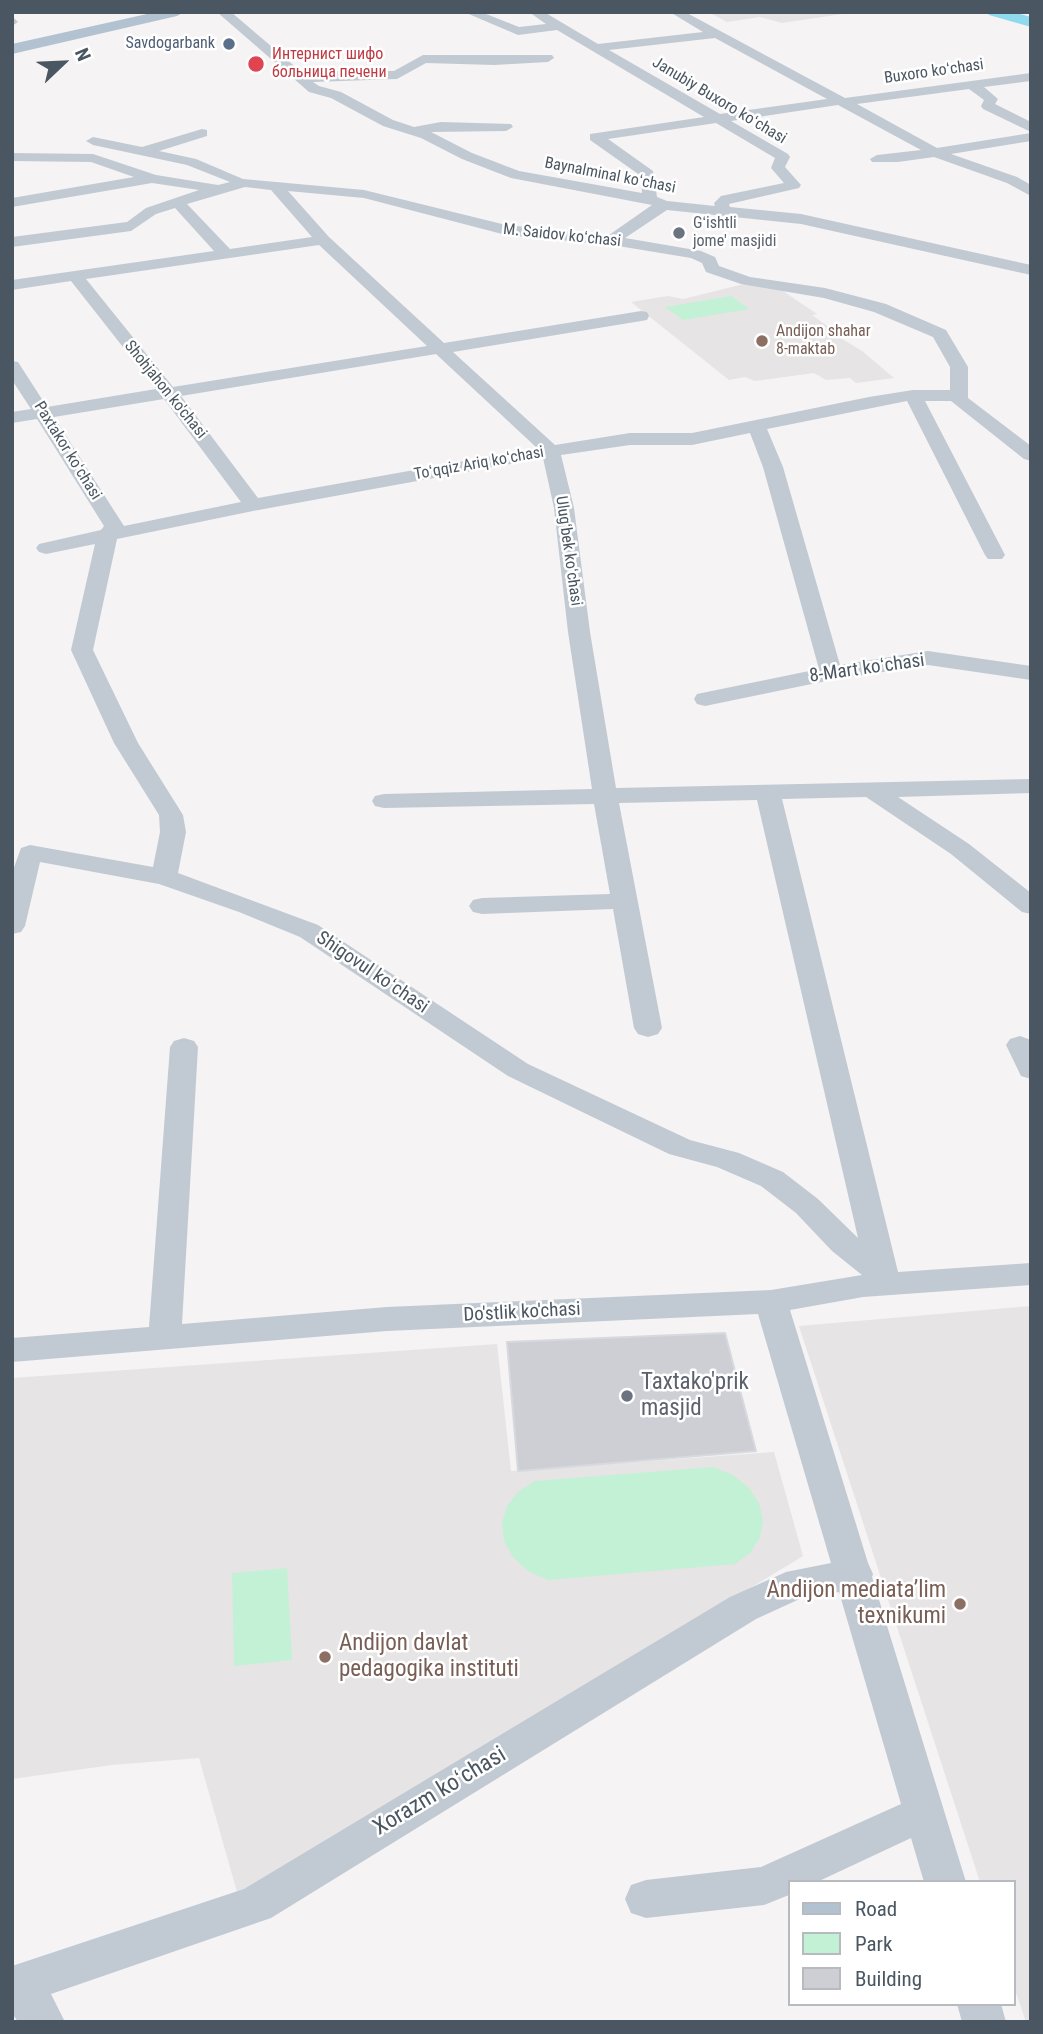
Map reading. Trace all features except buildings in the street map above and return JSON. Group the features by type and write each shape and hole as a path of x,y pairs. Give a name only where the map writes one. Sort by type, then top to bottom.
{"main road":[{"path":"12,46 152,12"},
{"path":"12,46 177,12"}],"street":[{"name":"Baynalminal koʻchasi","path":"223,12 314,89 336,95 388,122 516,175 725,213 801,219 1031,270"},
{"name":"Janubiy Buxoro koʻchasi","path":"535,12 783,157 778,168 794,185 726,199 721,203 725,213"},
{"path":"676,12 933,151 1012,180 1031,192"},
{"path":"475,14 506,13"},
{"path":"475,14 518,31 556,26"},
{"path":"593,48 716,34"},
{"path":"302,79 339,75 397,75 423,59 494,61 548,58"},
{"path":"339,75 338,69 363,60"},
{"name":"Buxoro koʻchasi","path":"657,202 648,174 596,137 1031,77"},
{"path":"971,84 991,99 988,106 1031,128"},
{"path":"414,131 456,125 506,127"},
{"path":"143,151 202,133"},
{"path":"877,159 1031,136"},
{"path":"93,141 191,162 245,183"},
{"path":"1003,141 1031,154"},
{"name":"M. Saidov koʻchasi","path":"12,157 93,158 153,179 218,189 245,183 364,194 506,230 612,240 695,254 709,260 712,268 747,281 825,293 880,308 940,334 959,367 960,396"},
{"path":"12,203 153,179"},
{"path":"275,187 323,240 551,451"},
{"path":"12,242 131,226 151,211 218,189"},
{"path":"177,202 225,253"},
{"path":"612,240 657,202"},
{"path":"12,285 323,240"},
{"name":"Shohjahon ko'chasi","path":"75,276 211,446 253,505"},
{"path":"12,418 641,316"},
{"name":"Paxtakor koʻchasi","path":"12,366 114,526 107,537"},
{"path":"913,395 995,555"},
{"name":"Toʻqqiz Ariq koʻchasi","path":"46,548 253,505 551,451 630,439 692,439 729,431 759,434 913,395 960,396"},
{"path":"960,396 959,400 1031,455"},
{"path":"759,434 773,467 831,673"},
{"name":"Ulugʻbek koʻchasi","path":"551,451 564,508 579,632 605,795 648,1028"},
{"path":"107,537 82,650 126,743 171,815 173,832 164,877"},
{"name":"8-Mart koʻchasi","path":"705,699 831,673 928,658 1031,673"},
{"path":"384,801 1031,786"},
{"path":"870,790 960,849 1031,906"},
{"path":"768,793 883,1279"},
{"name":"Shigovul koʻchasi","path":"12,926 30,853 164,877 309,931 518,1070 680,1147 728,1160 772,1180 807,1206 883,1279"},
{"path":"998,880 1031,879"},
{"path":"482,906 624,901"},
{"path":"165,1337 184,1047"},
{"name":"Do'stlik ko'chasi","path":"12,1350 387,1319 771,1302 863,1286 883,1279 1031,1274"},
{"path":"771,1302 855,1574 944,1880"},
{"name":"Xorazm koʻchasi","path":"16,1986 256,1904 743,1608 799,1583 855,1574"},
{"path":"646,1899 764,1886 926,1812"},
{"path":"16,1986 43,2022"}],"shaded area":[{"path":"708,12 856,12 782,23 760,17 727,22"},
{"name":"Andijon shahar 8-maktab","path":"748,283 777,287 817,314 812,315 833,330 829,331 862,351 894,378 856,383 850,378 826,380 814,373 755,381 745,377 729,380 631,302 668,296 683,299"},
{"name":"Andijon mediataʼlim texnikumi","path":"1031,1306 1031,2022 1026,2022 1015,1990 1015,1880 979,1880 799,1326"},
{"name":"Andijon davlat pedagogika instituti","path":"497,1344 511,1471 774,1452 803,1556 239,1899 199,1758 112,1765 12,1779 12,1378"}],"green space":[{"path":"731,296 749,309 683,320 665,307"},
{"path":"713,1467 733,1475 748,1487 759,1503 763,1520 760,1537 750,1553 735,1564 548,1580 528,1571 513,1557 504,1541 502,1523 507,1506 518,1492 535,1481"},
{"path":"287,1568 292,1660 234,1666 232,1573"}],"waterway":[{"path":"995,12 1031,22"}],"place":[{"name":"Savdogarbank","path":"229,44"},
{"name":"Интернист шифо больница печени","path":"256,64"},
{"name":"Gʻishtli jome' masjidi","path":"679,233"},
{"name":"Andijon shahar 8-maktab","path":"762,341"},
{"name":"Taxtako'prik masjid","path":"627,1396"},
{"name":"Andijon mediataʼlim texnikumi","path":"960,1604"},
{"name":"Andijon davlat pedagogika instituti","path":"325,1657"}]}
